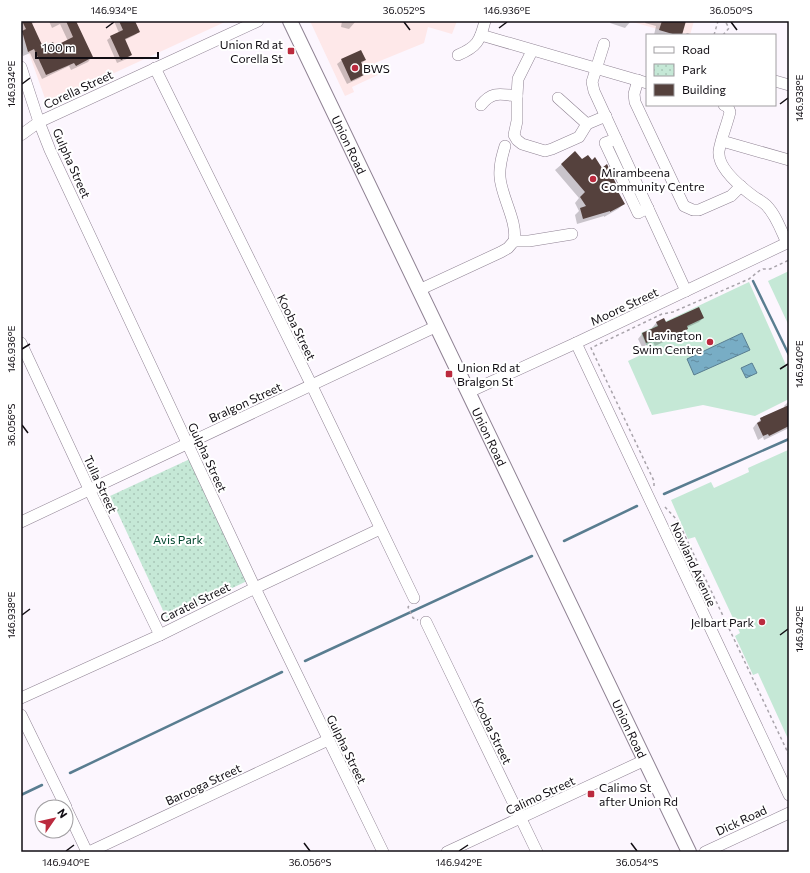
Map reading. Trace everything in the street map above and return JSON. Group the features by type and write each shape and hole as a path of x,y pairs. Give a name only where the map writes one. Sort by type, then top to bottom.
{"main road":[{"name":"Union Road","path":"290,21 689,852"}],"street":[{"name":"Corella Street","path":"21,135 39,122 258,21"},
{"path":"458,55 469,51 477,44 485,21"},
{"path":"481,35 644,81 634,94 635,102 684,206 693,210 699,210 731,196 741,186"},
{"path":"604,44 592,82 594,91 616,139 605,143 638,213 648,208 686,291"},
{"path":"532,50 518,78 516,96 517,121 514,135 517,140 522,144 545,151 552,150 579,137 587,124 606,116"},
{"name":"Gulpha Street","path":"21,67 50,150 255,588 384,852"},
{"name":"Kooba Street","path":"155,68 312,386 414,598"},
{"path":"776,81 789,85"},
{"path":"481,105 486,98 495,94 516,96"},
{"path":"558,98 587,124"},
{"path":"727,107 729,115 719,151 723,166 741,186 765,204 776,219 788,242"},
{"path":"722,141 789,160"},
{"path":"419,290 501,252 508,248 514,241 514,227 500,178 500,167 505,146"},
{"path":"514,241 530,241 572,234"},
{"name":"Moore Street","path":"469,392 788,242"},
{"name":"Bralgon Street","path":"21,522 437,326"},
{"name":"Nowland Avenue","path":"576,343 789,795"},
{"name":"Tulla Street","path":"21,344 89,489 160,634"},
{"name":"Caratel Street","path":"21,698 160,634 380,529"},
{"name":"Kooba Street","path":"426,622 537,852"},
{"path":"21,715 62,799"},
{"name":"Barooga Street","path":"88,852 328,740"},
{"name":"Calimo Street","path":"446,852 645,760"},
{"name":"Dick Road","path":"705,852 789,812"},
{"path":"74,824 88,852"}],"path":[{"path":"714,34 718,21"},
{"path":"724,34 728,28 725,21"},
{"path":"654,489 654,481 591,348 662,314 673,312 749,279 763,269 770,269 789,260"},
{"path":"664,507 678,521 789,755"},
{"path":"409,610 412,617"}],"shaded area":[{"path":"21,21 227,21 47,104 21,31"},
{"path":"310,21 457,21 452,34 428,27 424,43 375,63 380,74 352,87 354,92 345,96"},
{"path":"629,21 694,21 690,34 675,34"}],"green space":[{"path":"789,271 789,326 768,281"},
{"name":"Lavington Swim Centre","path":"749,282 789,372 789,399 755,416 703,405 652,415 628,361 649,351 641,333"},
{"name":"Jelbart Park","path":"788,450 789,741 758,673 753,675 735,636 740,633 695,537 688,539 671,500 711,482 714,488 749,472 748,468"},
{"name":"Avis Park","path":"190,459 247,581 167,619 110,496"}],"water":[{"path":"742,333 750,350 694,375 687,359"},
{"path":"752,363 757,373 746,378 741,368"}],"building":[{"path":"22,21 31,21 43,47 53,42 55,46 73,37 66,21 76,21 93,57 76,66 74,63 46,75 34,49 28,52 22,31 26,29"},
{"path":"119,21 135,21 140,32 125,39 132,55 121,60 110,36 123,30"},
{"path":"662,21 686,21 682,34 673,34 659,30"},
{"name":"BWS","path":"361,50 366,60 361,62 366,74 351,81 341,59"},
{"name":"Mirambeena Community Centre","path":"575,151 582,159 588,155 592,160 595,157 602,168 607,164 618,188 616,188 625,204 610,212 583,219 580,208 586,206 580,197 585,192 561,164"},
{"path":"699,307 704,318 687,326 688,329 660,342 658,338 646,343 642,333 658,326 656,322 664,318 666,322"},
{"path":"789,405 789,426 769,436 768,434 763,436 757,423 761,421 760,418"}],"waterway":[{"path":"753,281 789,355"},
{"path":"664,494 789,439"},
{"path":"564,541 637,506"},
{"path":"305,661 532,556"},
{"path":"70,773 282,672"},
{"path":"21,795 42,785"}],"place":[{"name":"Union Rd at Corella St","path":"291,51"},
{"name":"BWS","path":"355,68"},
{"name":"Mirambeena Community Centre","path":"593,179"},
{"name":"Lavington Swim Centre","path":"710,342"},
{"name":"Union Rd at Bralgon St","path":"449,374"},
{"name":"Jelbart Park","path":"762,622"},
{"name":"Calimo St after Union Rd","path":"591,794"}]}
